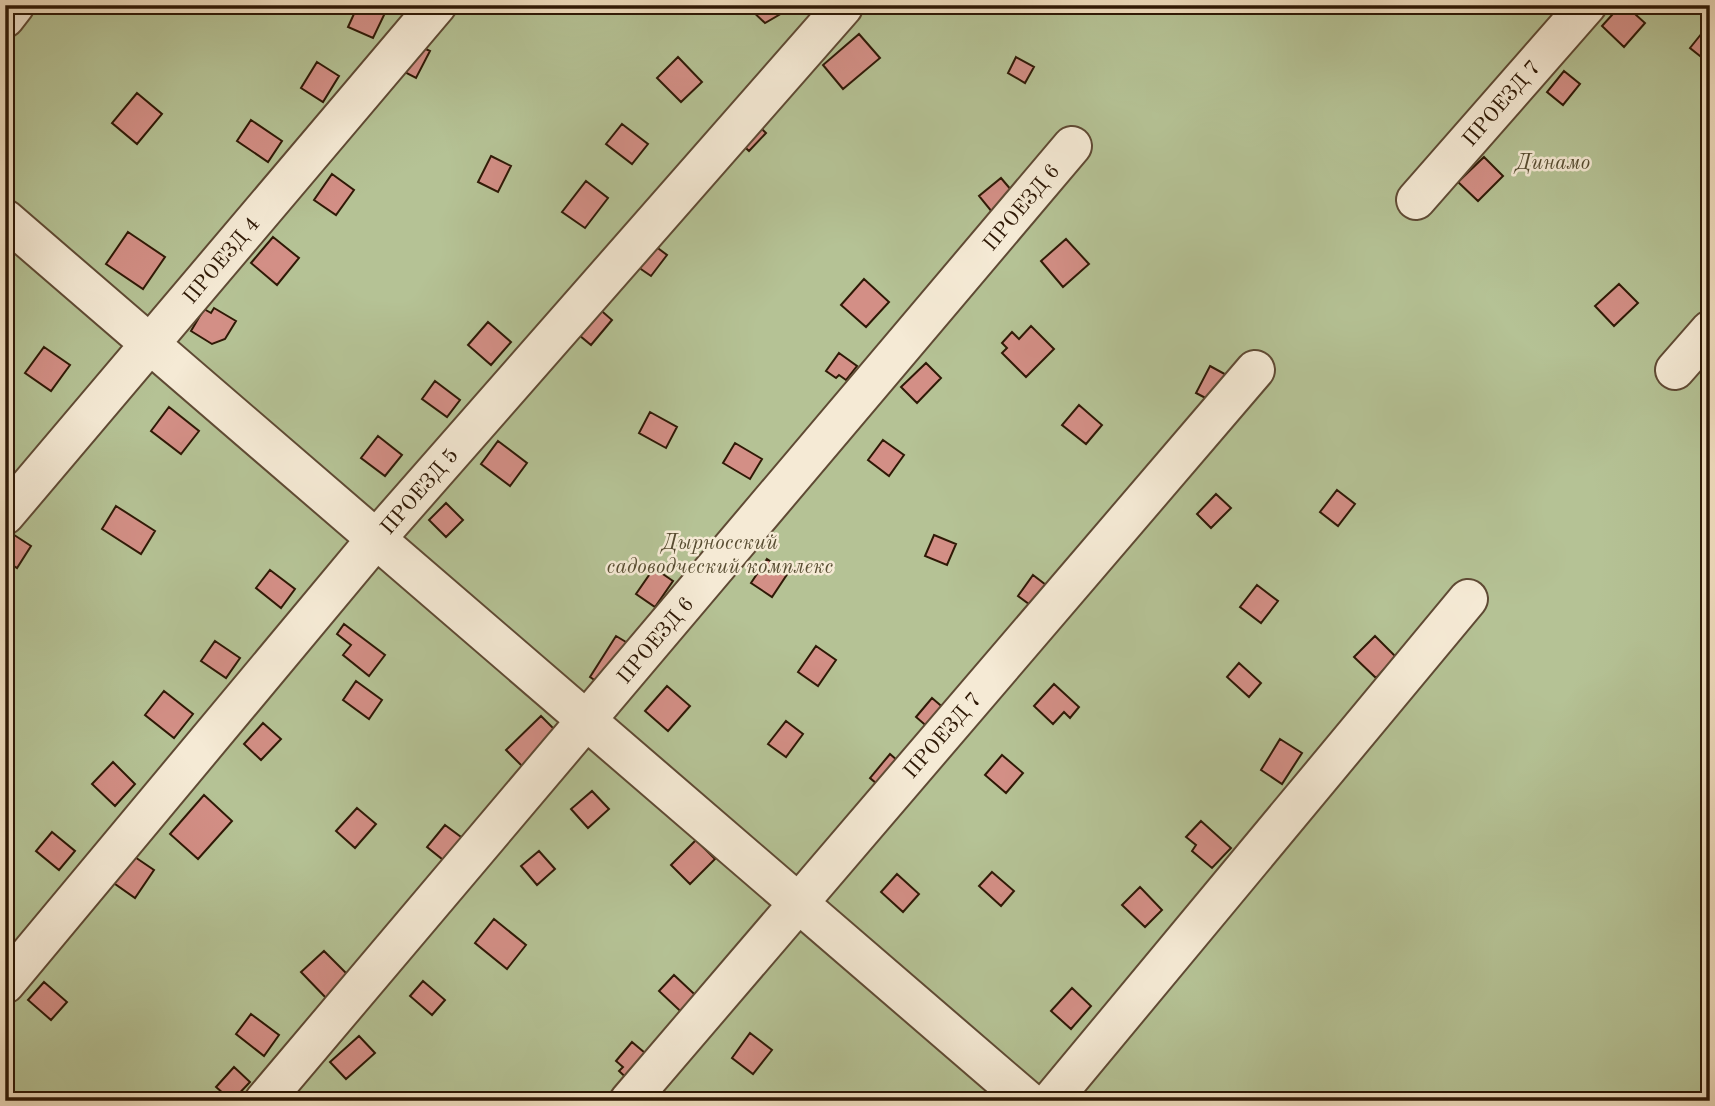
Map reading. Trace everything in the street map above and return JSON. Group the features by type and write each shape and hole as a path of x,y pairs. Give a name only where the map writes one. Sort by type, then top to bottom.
{"street":[{"path":"5,18 15,5"},
{"name":"ПРОЕЗД 4","path":"5,515 437,5"},
{"name":"ПРОЕЗД 7","path":"1416,200 1587,5"},
{"name":"ПРОЕЗД 5","path":"5,984 376,539 843,7"},
{"name":"ПРОЕЗД 6","path":"264,1101 1072,146"},
{"path":"5,219 1028,1101"},
{"path":"1675,370 1710,330"},
{"name":"ПРОЕЗД 7","path":"629,1101 1255,370"},
{"path":"1051,1101 1468,599"}],"green space":[{"name":"Дырносский садоводческий комплекс","path":"5,5 1710,5 1710,1101 5,1101"}],"building":[{"path":"358,5 368,5 385,13 373,38 348,27"},
{"path":"754,5 796,5 765,23 749,8"},
{"path":"1621,5 1625,5 1645,23 1624,47 1602,26"},
{"path":"1710,23 1710,64 1690,48"},
{"path":"859,34 880,58 843,89 823,65"},
{"path":"415,44 430,51 416,78 393,66"},
{"path":"678,57 702,82 681,102 657,78"},
{"path":"1016,57 1034,67 1025,83 1008,73"},
{"path":"317,62 339,76 323,102 301,88"},
{"path":"1564,71 1580,84 1563,105 1547,92"},
{"path":"137,93 162,114 137,144 112,123"},
{"path":"746,114 766,133 749,151 729,132"},
{"path":"251,120 282,141 268,162 237,141"},
{"path":"622,124 648,144 632,164 606,144"},
{"path":"491,156 511,166 498,192 478,182"},
{"path":"1484,157 1503,176 1478,201 1458,182"},
{"path":"332,174 354,190 336,215 314,200"},
{"path":"1001,178 1023,204 1001,223 979,196"},
{"path":"586,181 608,198 585,228 562,212"},
{"path":"128,232 165,257 143,289 106,264"},
{"path":"273,237 299,258 277,285 251,263"},
{"path":"643,237 667,255 651,276 638,267"},
{"path":"1066,239 1089,264 1063,287 1041,261"},
{"path":"864,279 889,302 866,327 841,305"},
{"path":"1619,284 1638,303 1614,326 1595,306"},
{"path":"588,299 612,320 591,345 567,325"},
{"path":"214,308 236,321 225,339 212,344 191,331 204,309 211,313"},
{"path":"488,322 511,342 491,365 468,345"},
{"path":"1031,326 1054,349 1026,377 1002,353 1007,348 1002,343 1012,332 1019,339"},
{"path":"44,347 70,365 51,391 25,373"},
{"path":"839,353 857,366 846,380 839,375 836,378 826,371"},
{"path":"926,363 941,378 917,403 901,387"},
{"path":"1210,366 1243,384 1215,403 1196,393"},
{"path":"435,381 460,400 447,417 422,399"},
{"path":"1079,405 1102,425 1086,444 1062,425"},
{"path":"169,407 199,431 181,454 151,431"},
{"path":"650,412 677,427 666,448 639,433"},
{"path":"378,436 402,455 385,476 361,458"},
{"path":"883,440 904,455 889,476 868,460"},
{"path":"498,441 527,463 510,486 481,464"},
{"path":"735,443 762,459 750,479 723,463"},
{"path":"1337,490 1355,504 1338,526 1320,512"},
{"path":"1216,494 1231,508 1211,528 1197,514"},
{"path":"446,503 463,520 446,537 429,520"},
{"path":"116,506 155,531 141,554 102,529"},
{"path":"5,529 31,546 17,568 5,560"},
{"path":"934,535 956,544 947,565 925,556"},
{"path":"767,559 788,573 772,597 751,583"},
{"path":"654,568 673,581 655,607 636,594"},
{"path":"270,570 295,589 281,608 256,588"},
{"path":"1033,575 1059,595 1044,615 1018,596"},
{"path":"1257,585 1278,601 1261,623 1240,607"},
{"path":"344,624 385,655 369,676 343,655 351,645 337,634"},
{"path":"616,636 641,651 614,693 590,677"},
{"path":"1375,636 1396,657 1376,678 1354,657"},
{"path":"215,641 240,658 226,678 201,661"},
{"path":"816,646 836,660 818,686 798,672"},
{"path":"1239,663 1261,683 1249,697 1227,677"},
{"path":"356,681 382,700 369,719 343,700"},
{"path":"1054,684 1079,707 1070,718 1064,712 1053,724 1034,706"},
{"path":"667,686 690,706 668,731 645,711"},
{"path":"164,691 193,714 174,738 145,715"},
{"path":"932,698 953,716 937,735 916,717"},
{"path":"541,716 566,741 524,768 506,750"},
{"path":"786,721 803,734 786,757 768,744"},
{"path":"263,723 281,739 261,760 244,744"},
{"path":"1280,739 1302,753 1282,784 1261,770"},
{"path":"890,754 914,775 895,799 870,778"},
{"path":"1002,755 1023,773 1006,793 985,775"},
{"path":"113,762 135,784 115,806 92,784"},
{"path":"592,791 609,809 588,828 571,809"},
{"path":"204,795 232,821 198,859 170,834"},
{"path":"357,808 376,824 355,848 336,831"},
{"path":"1201,821 1231,848 1212,868 1192,851 1196,845 1186,837"},
{"path":"445,825 465,840 447,863 427,847"},
{"path":"52,832 75,851 59,870 36,851"},
{"path":"696,840 715,859 690,884 671,865"},
{"path":"126,851 154,870 135,898 108,879"},
{"path":"539,851 555,869 537,885 521,866"},
{"path":"992,872 1014,891 1001,906 979,886"},
{"path":"897,874 919,894 903,912 881,892"},
{"path":"1140,887 1162,910 1145,927 1122,905"},
{"path":"494,919 526,945 507,969 475,943"},
{"path":"324,951 351,978 328,1000 301,972"},
{"path":"674,975 707,1006 692,1022 659,991"},
{"path":"423,981 445,1000 432,1015 410,996"},
{"path":"44,982 67,1002 51,1020 28,1000"},
{"path":"1072,988 1091,1006 1071,1029 1051,1011"},
{"path":"251,1014 279,1035 264,1056 236,1034"},
{"path":"750,1033 772,1050 753,1074 732,1058"},
{"path":"359,1036 375,1053 346,1079 330,1062"},
{"path":"632,1042 664,1069 632,1083 619,1071 623,1067 616,1061"},
{"path":"234,1067 250,1082 232,1101 216,1087"}],"park label":[{"name":"Динамо","path":"1553,162"}]}
